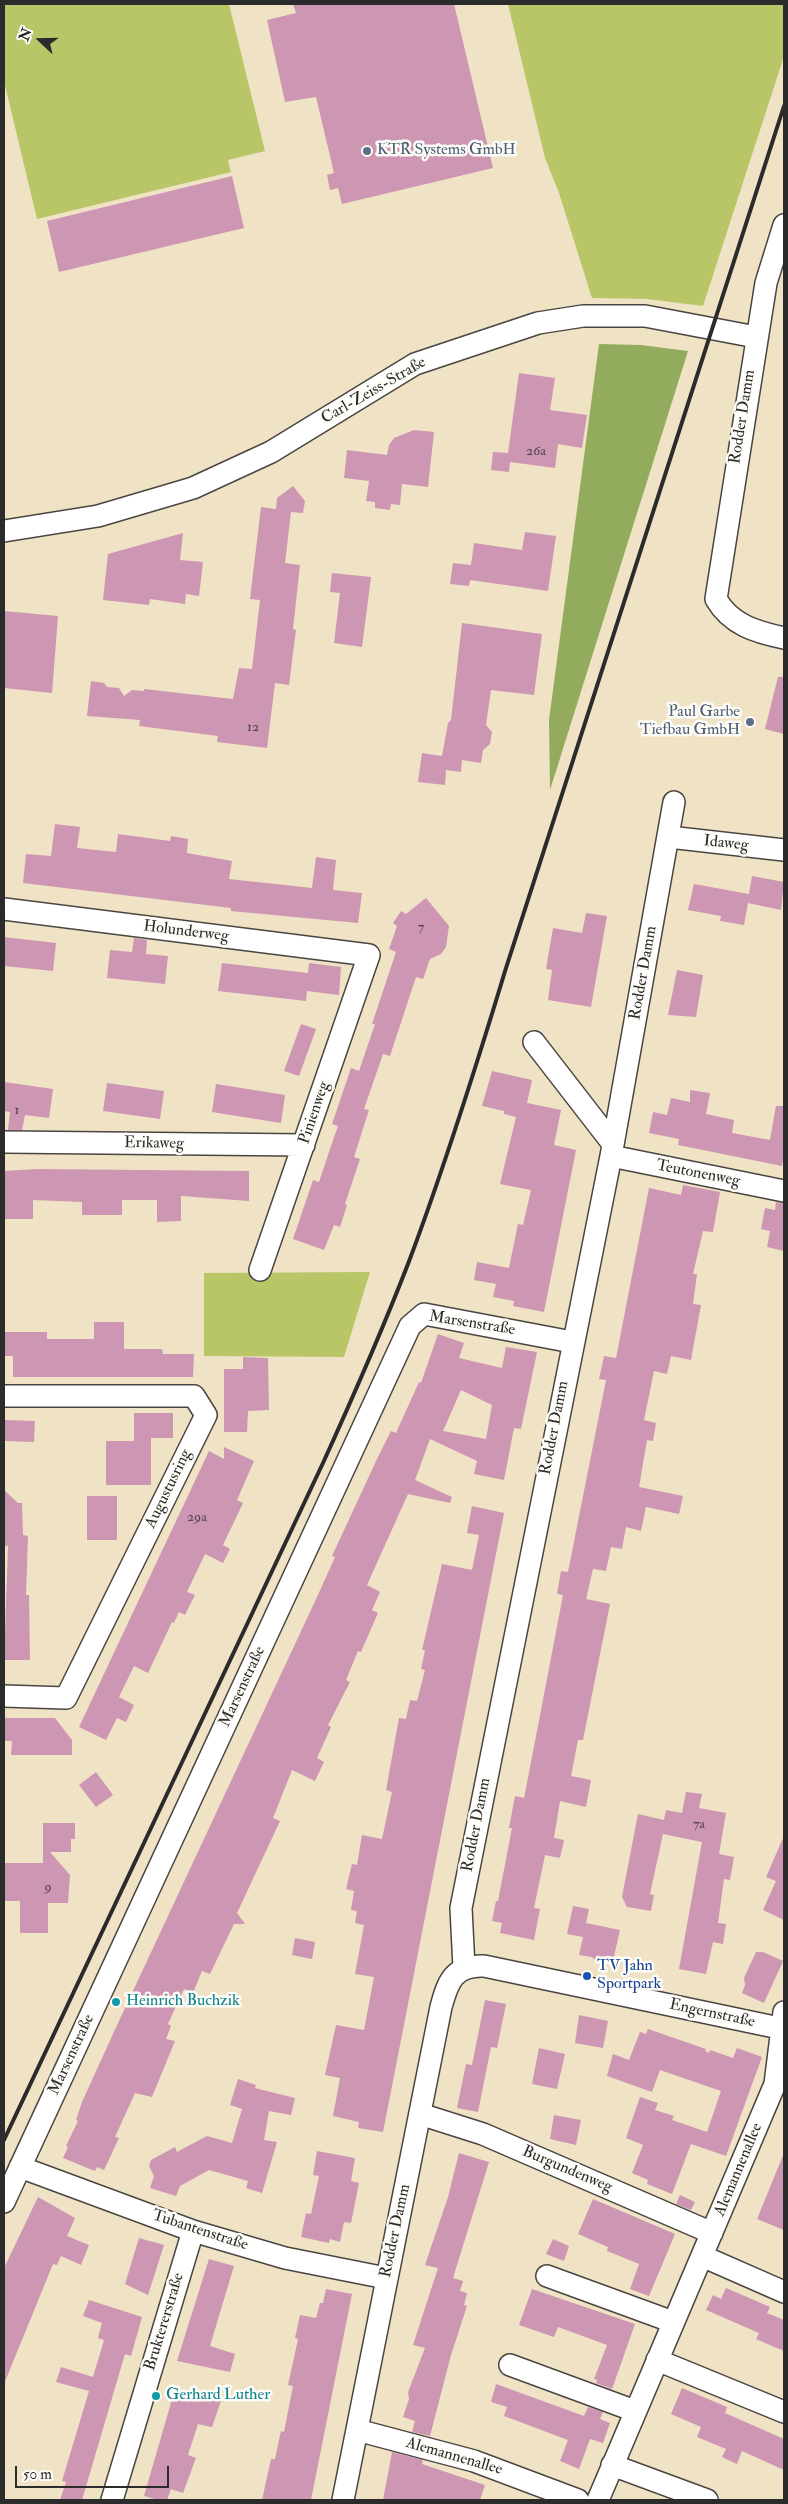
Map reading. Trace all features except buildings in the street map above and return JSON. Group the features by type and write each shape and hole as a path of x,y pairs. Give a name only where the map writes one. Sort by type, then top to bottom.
{"street":[{"name":"Rodder Damm","path":"784,225 766,283 717,581 716,599 722,610 735,622 762,633 784,638"},
{"name":"Carl-Zeiss-Straße","path":"4,530 98,516 193,488 271,452 415,364 538,323 583,316 645,316 756,338"},
{"name":"Rodder Damm","path":"343,2500 386,2278 445,1992 453,1976 464,1968 461,1908 572,1342 612,1150 674,802"},
{"name":"Idaweg","path":"669,837 784,850"},
{"name":"Holunderweg","path":"4,909 369,956"},
{"name":"Pinienweg","path":"260,1270 369,956"},
{"path":"534,1042 612,1150"},
{"name":"Erikaweg","path":"4,1142 304,1145"},
{"name":"Teutonenweg","path":"612,1150 784,1191"},
{"name":"Marsenstraße","path":"4,2202 410,1326 424,1314 572,1342"},
{"name":"Augustusring","path":"4,1396 194,1396 206,1415 66,1698 4,1696"},
{"name":"Engernstraße","path":"464,1968 484,1966 783,2023"},
{"name":"Alemannenallee","path":"598,2500 775,2084 783,2023"},
{"name":"Burgundenweg","path":"420,2114 483,2134 712,2233"},
{"name":"Tubantenstraße","path":"20,2167 193,2231 285,2258 386,2278"},
{"name":"Bruktererstraße","path":"112,2500 193,2231"},
{"path":"702,2256 784,2292"},
{"path":"547,2276 673,2322"},
{"path":"657,2360 784,2412"},
{"path":"510,2365 635,2411"},
{"name":"Alemannenallee","path":"357,2430 474,2461 578,2500"},
{"path":"612,2465 707,2500"}],"green space":[{"path":"4,4 229,4 265,151 228,160 231,172 37,219 4,81"},
{"path":"508,4 784,4 784,56 703,306 647,299 592,298 559,193 545,158"},
{"path":"599,344 641,345 688,351 550,790 549,720"},
{"path":"370,1272 344,1357 204,1356 204,1273"}],"railway":[{"path":"4,2140 323,1463 367,1364 408,1264 460,1116 784,106"}],"place":[{"name":"KTR Systems GmbH","path":"367,151"},
{"name":"Paul Garbe Tiefbau GmbH","path":"750,722"},
{"name":"TV Jahn Sportpark","path":"587,1976"},
{"name":"Heinrich Buchzik","path":"116,2002"},
{"name":"Gerhard Luther","path":"156,2396"}]}
